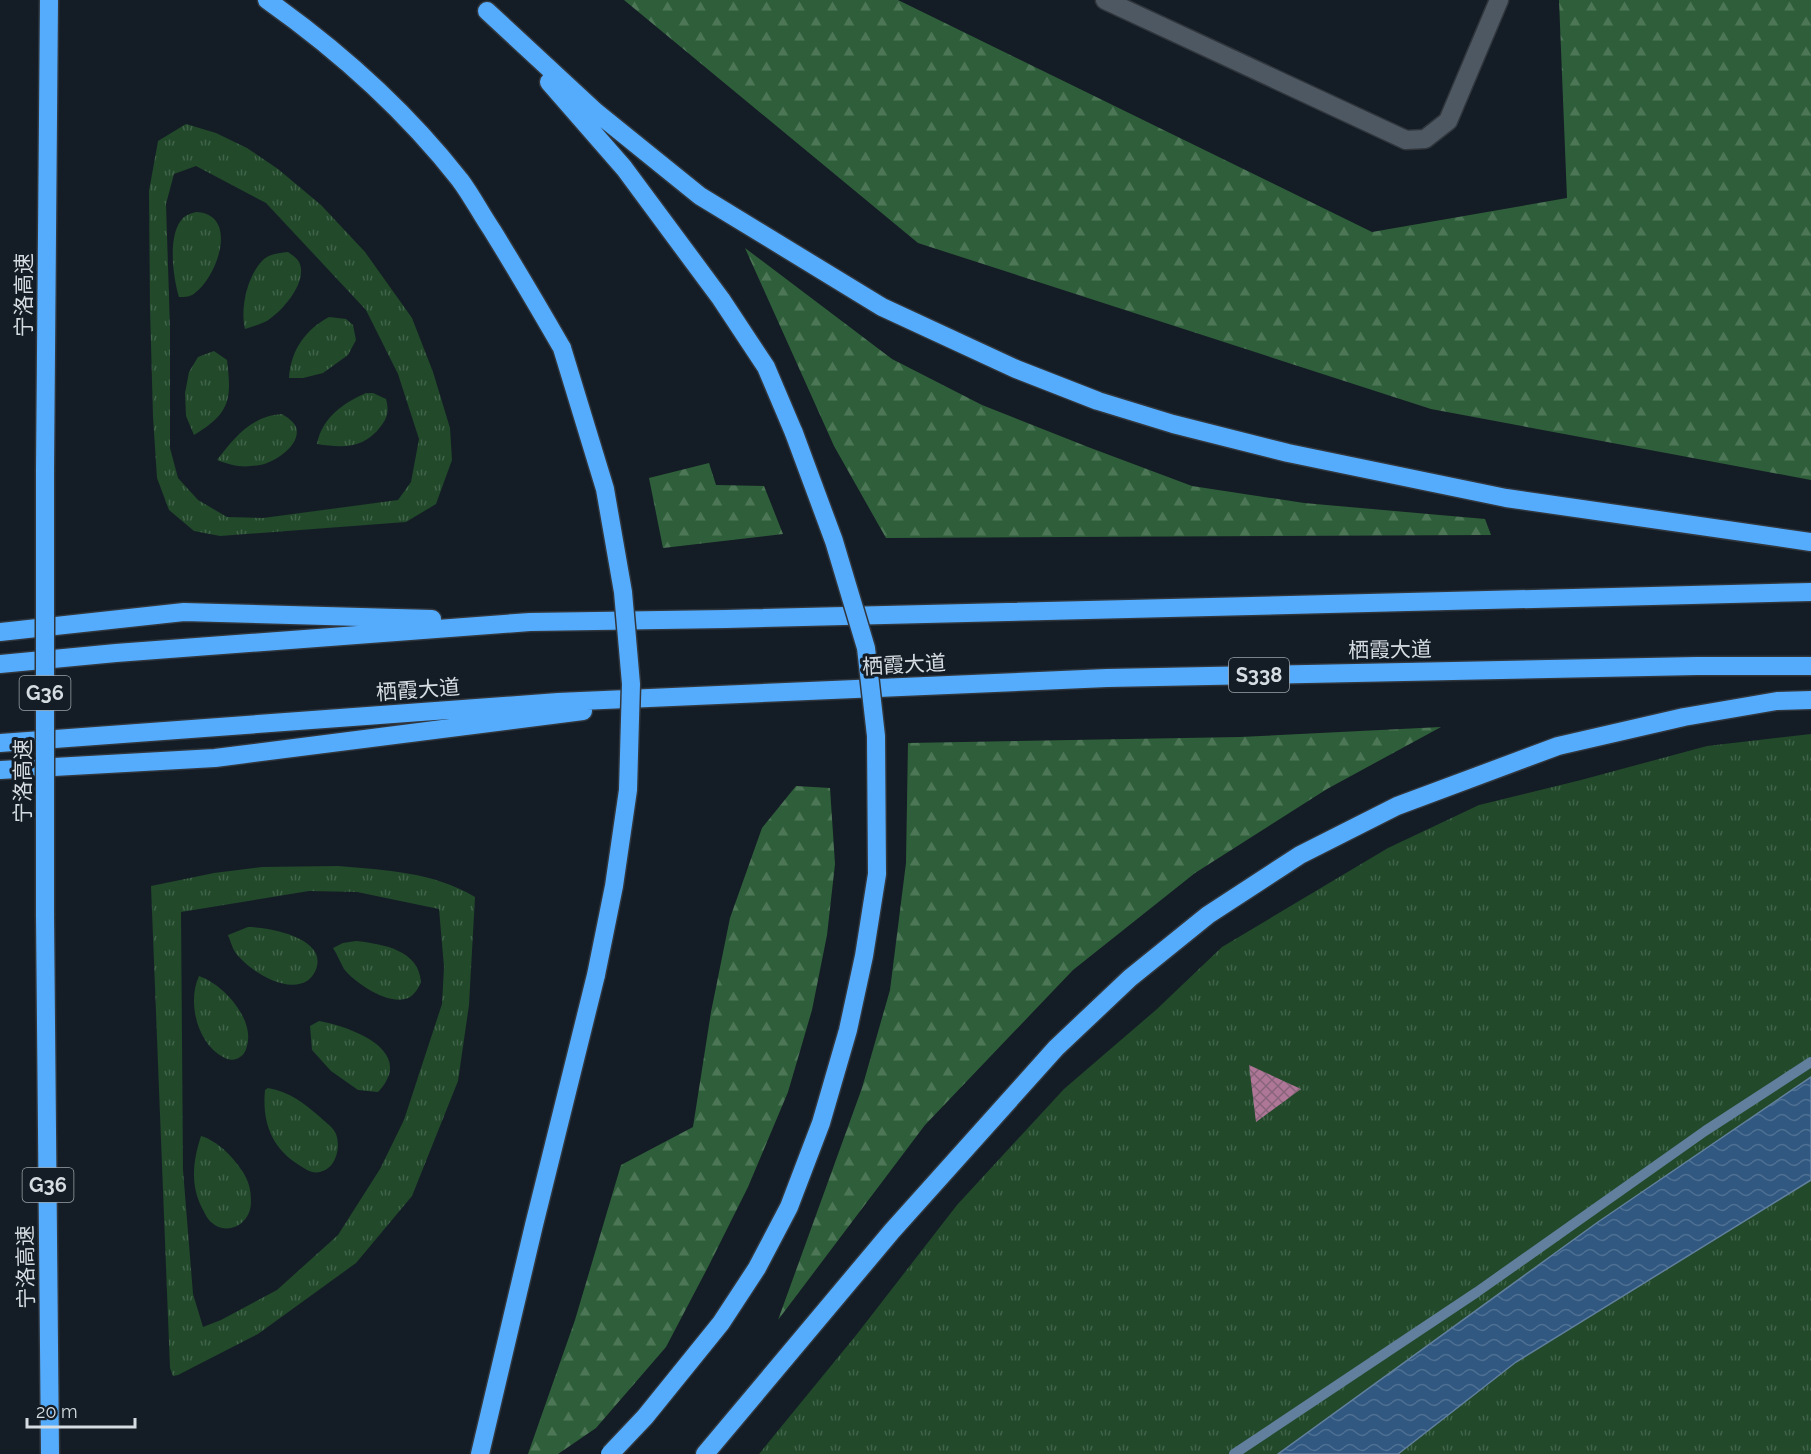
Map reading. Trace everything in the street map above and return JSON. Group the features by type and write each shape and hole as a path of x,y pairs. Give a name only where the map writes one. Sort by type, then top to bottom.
{"highway":[{"name":"宁洛高速","path":"49,0 45,470 45,915 50,1454"},
{"path":"267,0 312,32 372,85 424,136 462,182 528,287 562,348 604,489 623,592 631,684 628,790 614,886 596,975 480,1454"},
{"path":"483,6 624,168 721,299 766,367 794,433 834,541 866,648 876,736 877,873 864,956 848,1030 821,1123 789,1207 757,1268 721,1323 645,1417 610,1454"},
{"path":"483,6 596,112 700,196 882,307 1016,369 1098,401 1173,424 1288,453 1506,498 1811,542"},
{"path":"0,632 184,612 530,622 1811,592"},
{"path":"0,664 116,653 530,622"},
{"name":"栖霞大道","path":"0,743 558,702 1107,678 1685,666 1811,666"},
{"path":"0,770 215,758 708,696"},
{"path":"705,1454 892,1231 1056,1048 1130,978 1208,915 1300,855 1397,806 1558,746 1684,717 1777,701 1811,700"}],"lane":[{"path":"1105,0 1406,140 1425,139 1448,121 1499,0"}],"green space":[{"path":"624,0 898,0 1372,232 1567,198 1559,0 1811,0 1811,480 1431,409 918,243"},
{"path":"186,124 216,133 247,148 278,169 321,205 365,252 412,318 433,372 450,428 452,460 436,504 406,522 220,536 194,531 169,510 157,478 153,417 149,191 158,141","holes":["196,166 266,203 366,310 398,374 419,439 411,482 398,500 263,518 227,517 198,500 178,478 170,448 170,328 166,204 174,174"]},
{"path":"196,212 209,215 217,223 221,234 220,246 217,260 204,284 192,295 179,297 173,268 175,234 183,218"},
{"path":"745,248 892,359 982,405 1088,447 1192,486 1304,503 1485,519 1491,535 886,538 834,446"},
{"path":"288,252 298,261 301,269 301,277 294,293 271,318 245,329 244,303 252,276 267,257"},
{"path":"329,317 346,319 353,325 356,340 348,355 323,373 303,378 289,378 293,358 301,342 313,328"},
{"path":"214,351 227,360 228,396 222,412 194,435 186,416 185,393 189,372 198,357"},
{"path":"366,393 373,393 386,399 387,403 386,416 374,434 352,445 317,444 324,426 335,412"},
{"path":"282,414 295,425 297,434 291,446 279,457 266,464 248,466 233,465 217,460 237,436 252,424 261,419"},
{"path":"709,463 716,485 764,486 783,534 663,548 649,478"},
{"path":"1441,727 1327,789 1195,873 1073,970 925,1125 778,1320 862,1088 890,990 906,863 908,743 1240,737"},
{"path":"1811,734 1811,1454 759,1454 857,1334 957,1205 1064,1089 1157,1009 1222,947 1388,848 1479,805 1707,746"},
{"path":"796,786 830,788 835,864 827,935 812,1010 788,1092 748,1187 666,1347 596,1428 558,1454 528,1454 575,1320 621,1165 693,1127 711,1012 730,918 762,828"},
{"path":"338,866 391,871 443,882 475,897 469,1005 458,1081 412,1196 356,1263 258,1334 173,1376 170,1368 151,886 214,873 262,867","holes":["309,891 357,892 439,909 444,967 442,1004 404,1120 380,1169 338,1235 277,1290 203,1327 193,1294 183,1170 181,912"]},
{"path":"248,927 280,932 303,941 312,948 317,956 315,972 307,981 298,984 278,982 258,973 235,952 228,935"},
{"path":"356,941 388,947 407,956 419,971 421,982 414,994 402,1000 384,997 349,975 333,948 343,943"},
{"path":"199,976 218,987 242,1014 248,1036 245,1051 238,1058 227,1059 214,1051 201,1032 194,1009"},
{"path":"319,1021 362,1035 376,1043 385,1053 390,1064 388,1077 378,1092 358,1090 331,1071 312,1050 310,1026"},
{"path":"268,1088 296,1099 335,1131 338,1145 336,1157 330,1167 311,1172 281,1150 270,1133 267,1123 264,1101 265,1090"},
{"path":"201,1136 230,1155 248,1183 251,1198 250,1210 242,1223 236,1226 222,1228 215,1225 207,1217 198,1199 194,1172"}],"water":[{"path":"1811,1077 1811,1180 1516,1362 1398,1454 1278,1454 1598,1222"}],"building":[{"path":"1249,1065 1301,1089 1256,1122"}],"waterway":[{"path":"1234,1454 1477,1292 1705,1131 1811,1062"}]}
